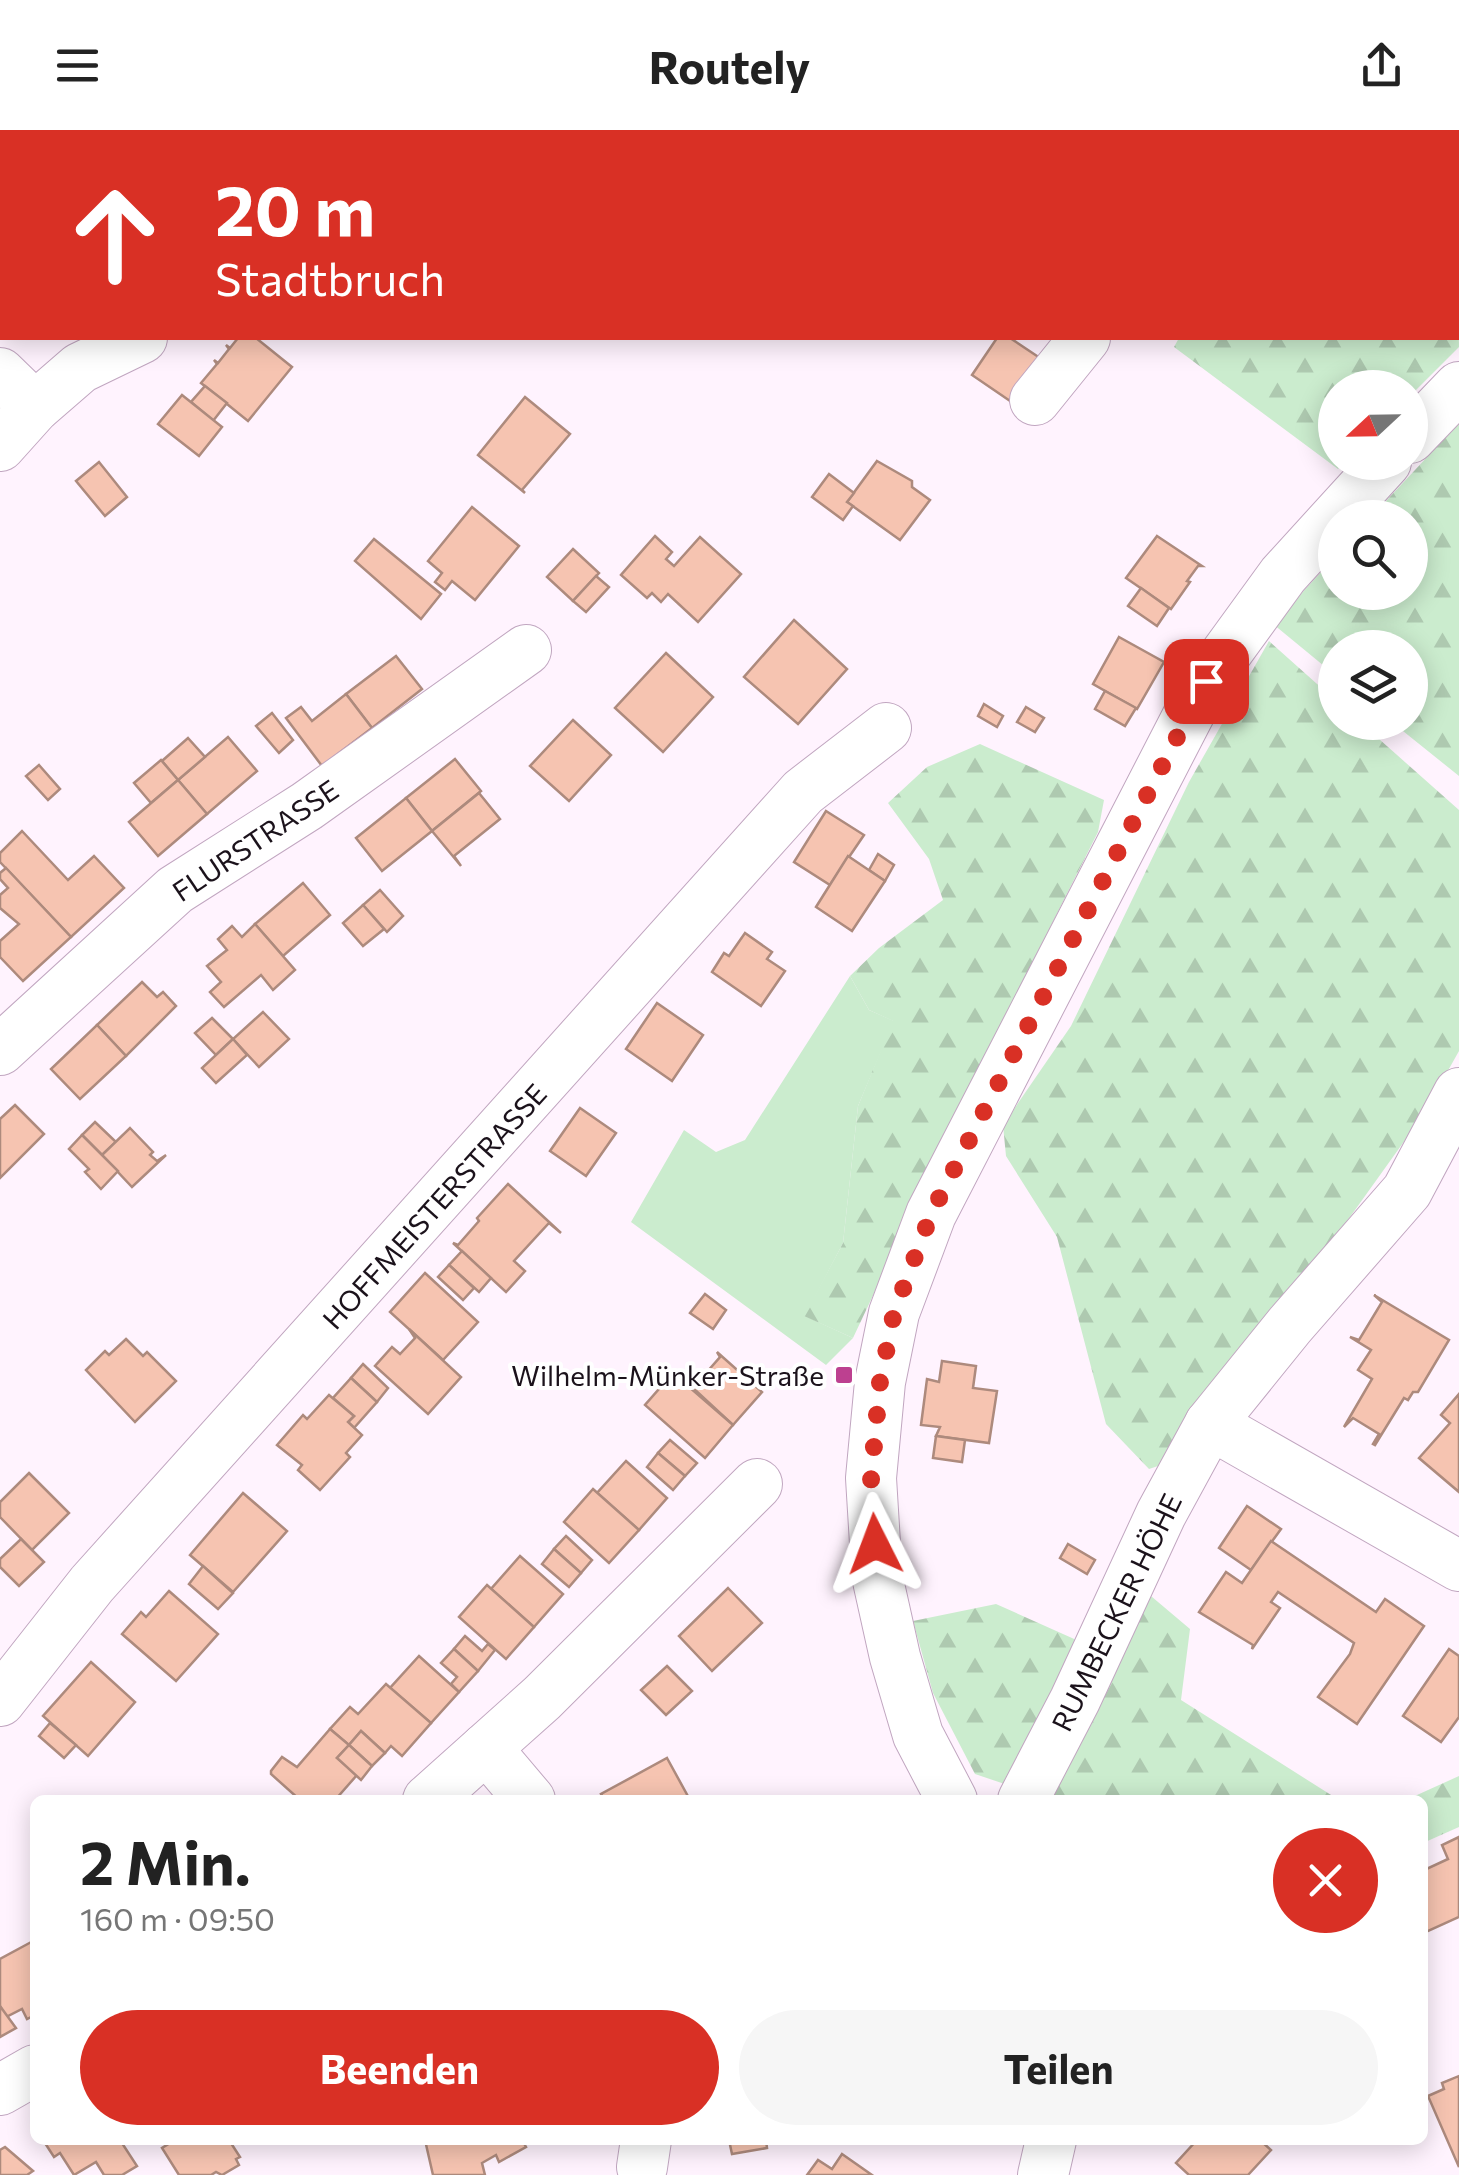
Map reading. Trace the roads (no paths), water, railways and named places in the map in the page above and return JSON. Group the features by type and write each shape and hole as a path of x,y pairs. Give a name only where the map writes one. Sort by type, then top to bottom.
{"street":[{"path":"0,446 18,390 80,368 138,340"},
{"path":"1035,400 1082,340"},
{"path":"1428,419 1459,387"},
{"path":"949,1795 918,1736 894,1658 877,1576 871,1478 878,1405 894,1313 931,1214 1206,681 1274,586 1370,480"},
{"name":"FLURSTRASSE","path":"0,1050 174,890 307,806 526,650"},
{"name":"HOFFMEISTERSTRASSE","path":"0,1701 92,1584 803,792 886,728"},
{"name":"RUMBECKER HÖHE","path":"1025,1795 1210,1424 1406,1192 1459,1094"},
{"path":"1210,1424 1459,1566"},
{"path":"434,1795 542,1698 758,1484"},
{"path":"486,1748 526,1795"},
{"path":"0,2090 30,2073"},
{"path":"1043,2175 1050,2145"}],"place":[{"name":"Wilhelm-Münker-Straße","path":"844,1375"}]}
